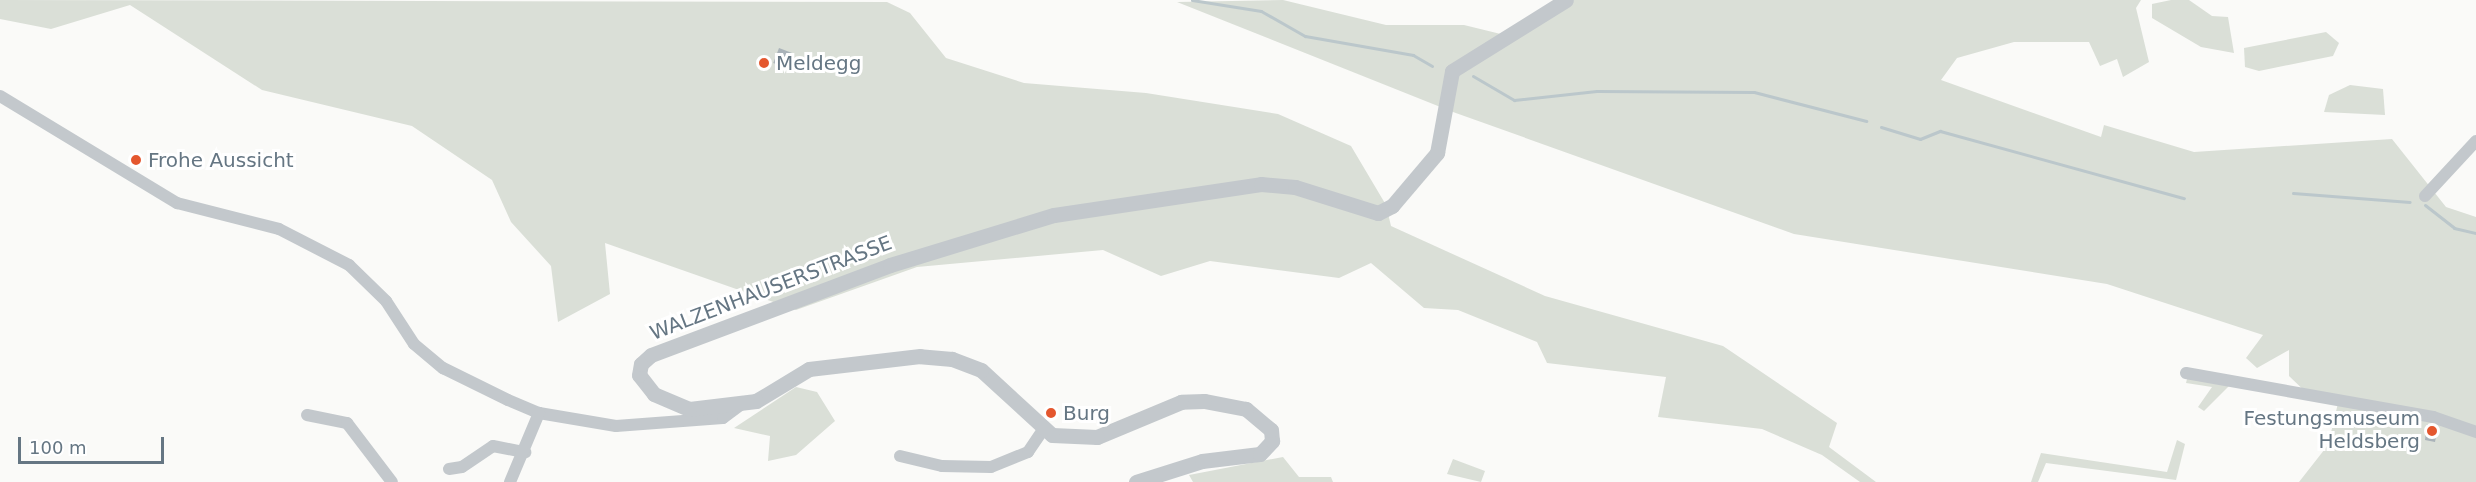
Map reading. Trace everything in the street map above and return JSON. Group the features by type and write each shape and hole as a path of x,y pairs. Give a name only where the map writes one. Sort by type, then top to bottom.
{"street":[{"name":"WALZENHAUSERSTRASSE","path":"1042,431 981,370 952,359 920,356 809,369 740,405 699,409 671,403 646,386 641,364 651,355 890,265 1054,215 1261,184 1295,187 1378,213 1392,206 1437,153 1452,71 1566,0"},
{"path":"0,96 177,203 279,229 349,265 386,302 414,344 443,368 539,412 616,426 723,418 740,405"},
{"path":"2425,196 2476,141"},
{"path":"2186,373 2433,417 2476,432"},
{"path":"900,456 942,466 991,467 1028,452 1042,431 1097,437 1181,402 1204,400 1246,409 1271,430 1272,441 1260,454 1216,458 1164,477 1136,482"},
{"path":"510,482 525,452 539,412"},
{"path":"307,415 347,423 392,482"},
{"path":"449,469 462,467 493,446 525,452"}],"shaded area":[{"path":"0,0 887,2 910,13 946,58 1024,83 1146,93 1278,114 1351,146 1386,205 1391,226 1545,296 1723,346 1837,423 1829,447 1876,482 1860,482 1822,455 1762,429 1658,417 1666,377 1547,363 1537,342 1458,310 1424,308 1371,263 1339,278 1210,261 1161,276 1103,250 917,267 796,310 605,243 610,294 558,322 551,266 511,222 492,180 412,126 262,90 130,5 51,29 0,19"},
{"path":"1283,0 1386,25 1464,25 1517,38 1573,0 2141,0 2136,8 2149,62 2123,77 2117,59 2100,66 2089,42 2014,42 1957,58 1941,80 2101,137 2104,125 2194,152 2392,139 2446,207 2476,217 2476,482 2299,482 2328,445 2339,399 2312,398 2289,376 2289,350 2257,368 2246,358 2263,335 2107,284 1794,234 1453,112 1177,2"},
{"path":"2171,0 2189,0 2212,16 2228,17 2234,53 2201,47 2152,18 2152,4"},
{"path":"2326,32 2339,43 2333,56 2259,71 2245,67 2244,48"},
{"path":"2350,85 2383,89 2385,115 2324,112 2329,95"},
{"path":"2188,375 2233,382 2204,411 2198,407 2212,387 2186,383"},
{"path":"796,387 817,392 835,421 796,455 768,461 770,436 734,428"},
{"path":"2177,440 2185,444 2176,480 2046,463 2038,482 2031,482 2041,453 2167,472"},
{"path":"1283,457 1299,477 1331,477 1333,482 1193,482 1189,475"},
{"path":"1453,459 1485,471 1481,482 1447,474"}],"building":[{"name":"Meldegg","path":"779,48 792,53 786,68 773,63"},
{"name":"Festungsmuseum Heldsberg","path":"2427,424 2438,427 2435,442 2425,440"}],"waterway":[{"path":"1192,0 1261,11 1305,36 1413,55 1432,66"},
{"path":"1473,76 1514,100 1597,91 1754,92 1866,121"},
{"path":"1881,127 1920,139 1940,131 2184,198"},
{"path":"2293,193 2410,202"},
{"path":"2425,205 2454,228 2476,233"}],"place":[{"name":"Meldegg","path":"764,63"},
{"name":"Frohe Aussicht","path":"136,160"},
{"name":"Burg","path":"1051,413"},
{"name":"Festungsmuseum Heldsberg","path":"2432,431"}]}
